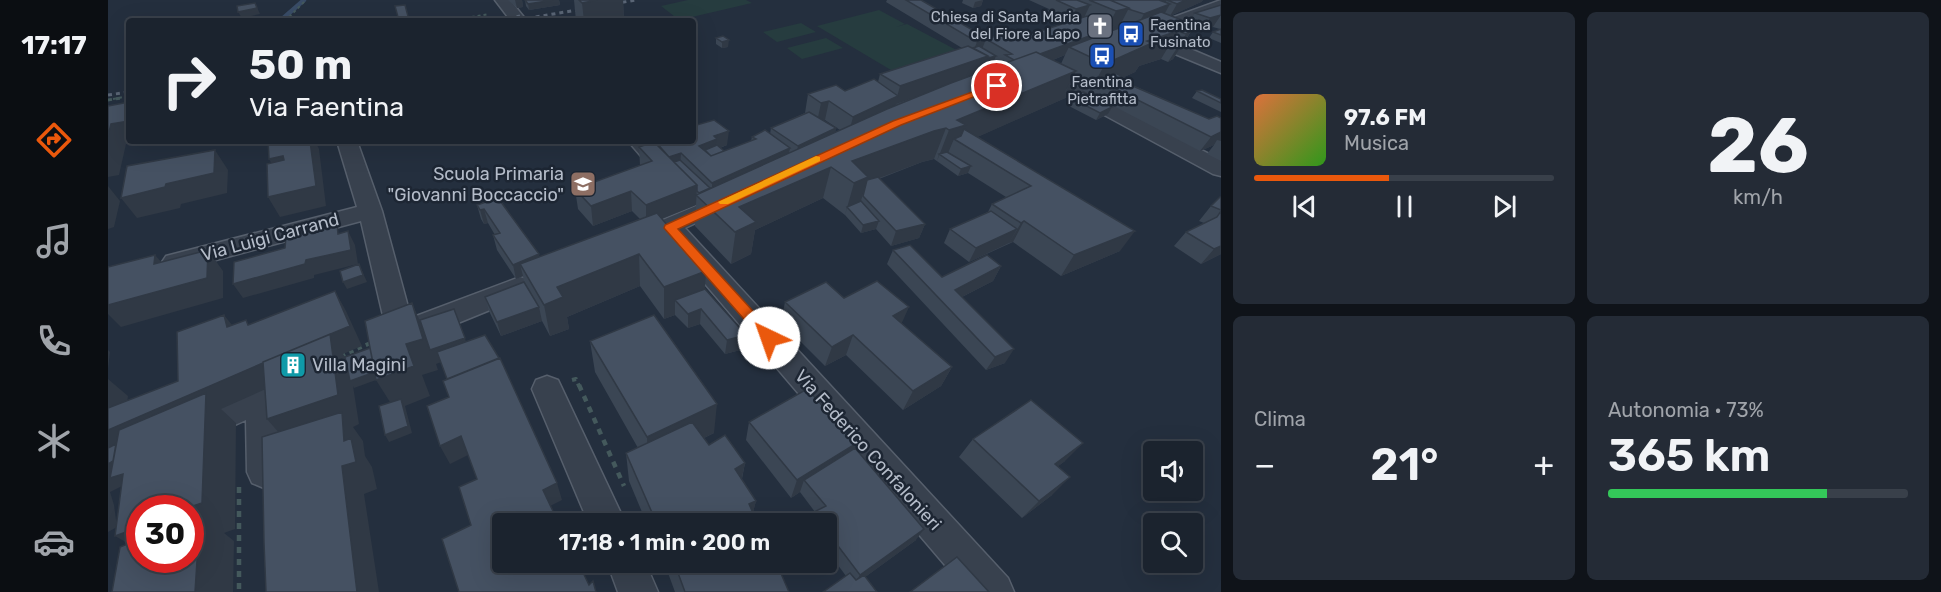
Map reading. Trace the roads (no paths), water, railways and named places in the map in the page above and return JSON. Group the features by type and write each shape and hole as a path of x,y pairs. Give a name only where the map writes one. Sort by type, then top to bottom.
{"street":[{"path":"1211,3 1134,37 1221,68"},
{"path":"1059,64 1032,74 1221,169"},
{"path":"349,144 370,211 390,295 391,338 542,278"},
{"path":"641,144 691,197"},
{"path":"616,249 670,228 691,197 746,191"},
{"name":"Via Luigi Carrand","path":"147,269 370,211"},
{"name":"Via Federico Confalonieri","path":"670,228 994,592"},
{"path":"170,440 321,371"},
{"path":"547,389 603,513"},
{"path":"262,399 265,501"},
{"path":"630,573 638,592"}],"waterway":[{"path":"283,18 304,0"}],"railway":[{"path":"530,18 636,0"},
{"path":"509,18 520,16"},
{"path":"108,95 126,92"}],"place":[{"name":"Chiesa di Santa Maria del Fiore a Lapo","path":"1100,26"},
{"name":"Faentina Fusinato","path":"1131,34"},
{"name":"Faentina Pietrafitta","path":"1102,56"},
{"name":"Scuola Primaria \"Giovanni Boccaccio\"","path":"583,184"},
{"name":"Villa Magini","path":"293,365"}]}
